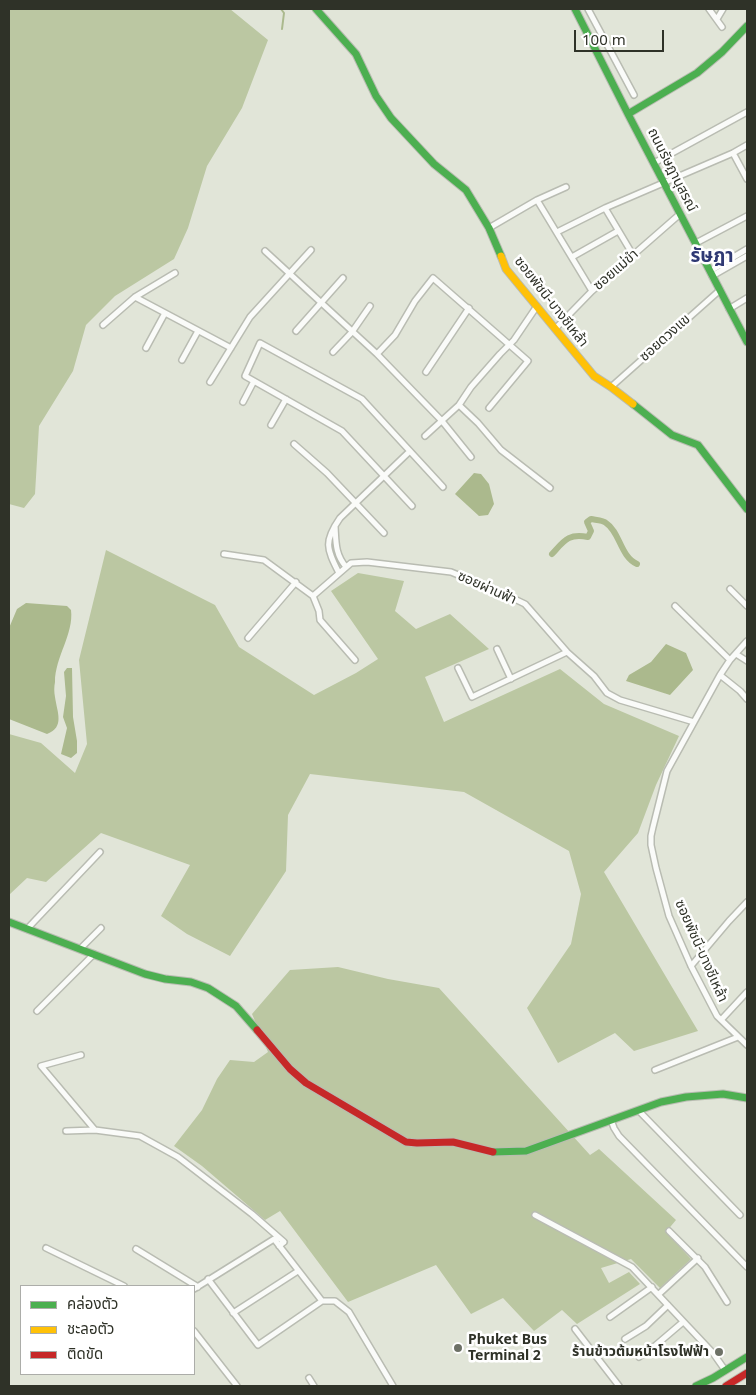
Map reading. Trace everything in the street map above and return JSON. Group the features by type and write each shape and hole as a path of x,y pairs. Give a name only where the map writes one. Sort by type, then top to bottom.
{"street":[{"name":"ซอยพัชนี-บางชีเหล้า","path":"316,9 356,54 376,96 391,118 434,164 466,190 489,228 506,269 594,376 672,435 698,445 747,509"},
{"name":"ถนนรัษฎานุสรณ์","path":"575,9 747,342"},
{"path":"588,9 634,95"},
{"path":"709,9 722,27"},
{"path":"717,19 723,9"},
{"path":"583,23 593,18"},
{"path":"628,114 697,73 722,52 747,26"},
{"path":"611,80 623,74"},
{"path":"654,163 747,112"},
{"path":"557,232 605,208 733,153 747,145"},
{"path":"733,153 747,179"},
{"path":"489,228 537,200 566,187"},
{"path":"537,200 592,291"},
{"path":"605,208 633,254"},
{"name":"ซอยแม่ขำ","path":"555,329 592,291 680,214"},
{"path":"696,243 747,216"},
{"path":"572,257 618,231"},
{"path":"711,274 747,249"},
{"path":"210,382 250,318 311,250"},
{"path":"265,251 376,354 442,421 471,457"},
{"path":"711,274 747,256"},
{"path":"102,325 136,297 175,273"},
{"path":"296,331 343,278"},
{"path":"376,354 395,335 415,301 433,278 528,361 488,408"},
{"name":"ซอยดวงแข","path":"611,387 720,290"},
{"path":"136,297 231,348"},
{"path":"729,309 747,298"},
{"path":"333,352 352,332 370,306"},
{"path":"425,436 459,405 472,387 514,340 537,306"},
{"path":"426,372 469,308"},
{"path":"146,348 165,313"},
{"path":"182,360 198,331"},
{"path":"412,506 342,431 246,376 260,343 362,399 442,487"},
{"path":"243,402 254,381"},
{"path":"271,425 286,399"},
{"path":"459,405 478,423 501,450 550,488"},
{"path":"294,444 327,473 384,533"},
{"path":"339,573 332,560 328,540 329,534 340,518 410,451"},
{"path":"335,526 337,550 340,559 346,567"},
{"path":"224,554 264,560 296,582 313,596 319,611 320,620 355,660"},
{"name":"ซอยผ่านฟ้า","path":"313,596 351,563 366,562 451,572 525,604 567,652 594,676 607,693 620,700 694,722"},
{"path":"248,638 296,582"},
{"path":"730,589 747,606"},
{"path":"675,606 730,660"},
{"name":"ซอยพัชนี-บางชีเหล้า","path":"747,641 720,675 667,771 651,836 656,868 669,916 717,1016 747,1045"},
{"path":"497,649 511,679"},
{"path":"458,668 472,697 567,652"},
{"path":"736,654 747,661"},
{"path":"720,675 747,699"},
{"path":"27,928 100,852"},
{"path":"692,966 728,921 747,902"},
{"path":"9,922 145,974 191,982 208,988 236,1006 290,1069 306,1083 406,1142 415,1144 440,1141 455,1142 489,1152 505,1154 526,1151 661,1102 686,1097 724,1094 747,1098"},
{"path":"80,949 101,928"},
{"path":"37,1011 94,954"},
{"path":"721,1020 747,992"},
{"path":"655,1070 738,1037"},
{"path":"81,1055 41,1066 95,1130"},
{"path":"638,1111 740,1215"},
{"path":"611,1120 620,1136 747,1267"},
{"path":"66,1131 95,1130 140,1136 178,1157 252,1214 284,1242 279,1246"},
{"path":"535,1215 632,1267 713,1353 725,1370"},
{"path":"669,1231 706,1267 727,1302"},
{"path":"196,1288 274,1239 322,1301"},
{"path":"46,1248 122,1285"},
{"path":"136,1249 191,1285"},
{"path":"659,1294 698,1258"},
{"path":"233,1313 298,1271"},
{"path":"208,1279 258,1345 322,1301 335,1301 349,1312 393,1386"},
{"path":"610,1317 652,1287"},
{"path":"625,1339 646,1326 668,1305"},
{"path":"640,1356 683,1322"},
{"path":"575,1329 619,1386"},
{"path":"195,1331 237,1386"},
{"path":"696,1386 747,1357"},
{"path":"726,1386 747,1373"},
{"path":"308,1378 314,1386"}],"shaded area":[{"path":"9,9 230,9 268,40 242,108 207,166 188,228 174,259 115,296 86,325 73,371 39,426 35,494 24,508 9,504"},
{"path":"474,473 481,474 489,484 494,504 488,515 479,516 455,494"},
{"path":"106,550 215,605 239,647 314,695 378,659 331,591 358,573 404,581 395,611 416,629 450,614 489,649 425,677 444,722 560,669 604,704 679,736 656,785 638,833 604,872 698,1031 634,1051 615,1033 558,1063 527,1008 571,944 581,894 569,851 464,792 310,774 288,815 286,871 230,956 187,934 161,916 190,865 101,833 46,882 27,878 9,895 9,734 41,743 75,773 87,744 79,660"},
{"path":"26,603 67,606 71,610 70,628 58,664 54,691 59,719 53,731 47,734 9,719 9,628 17,609"},
{"path":"666,644 686,653 693,670 670,695 626,681 629,675 651,662"},
{"path":"67,668 72,668 73,717 77,741 77,753 71,758 61,754 67,728 63,717 66,696 64,672"},
{"path":"338,967 388,979 439,988 590,1155 599,1149 676,1220 666,1232 691,1259 660,1288 631,1259 601,1268 609,1283 629,1272 640,1284 577,1324 562,1310 534,1331 503,1298 471,1314 436,1265 348,1302 280,1211 265,1220 202,1166 174,1146 202,1110 217,1079 230,1060 254,1062 268,1052 252,1014 290,970"}],"waterway":[{"path":"281,9 284,13 282,29"},
{"path":"552,554 563,542 571,537 588,537 591,531 587,522 591,519 603,521 611,527 623,550 637,564"}],"traffic: fast":[{"path":"316,9 356,54 376,96 391,118 434,164 466,190 489,228 501,256"},
{"path":"575,9 747,342"},
{"path":"628,114 697,73 722,52 747,26"},
{"path":"633,404 672,435 698,445 747,509"},
{"path":"9,922 145,974 191,982 208,988 236,1006 257,1030"},
{"path":"493,1152 526,1151 661,1102 686,1097 723,1094 747,1098"},
{"path":"696,1386 747,1357"}],"traffic: slow":[{"path":"501,256 506,269 594,376 633,404"}],"traffic: jam":[{"path":"257,1030 290,1069 306,1083 406,1142 453,1142 493,1152"},
{"path":"726,1386 747,1373"}],"place":[{"name":"Phuket Bus Terminal 2","path":"458,1348"},
{"name":"ร้านข้าวต้มหน้าโรงไฟฟ้า","path":"719,1352"}],"district":[{"name":"รัษฎา","path":"712,257"}]}
